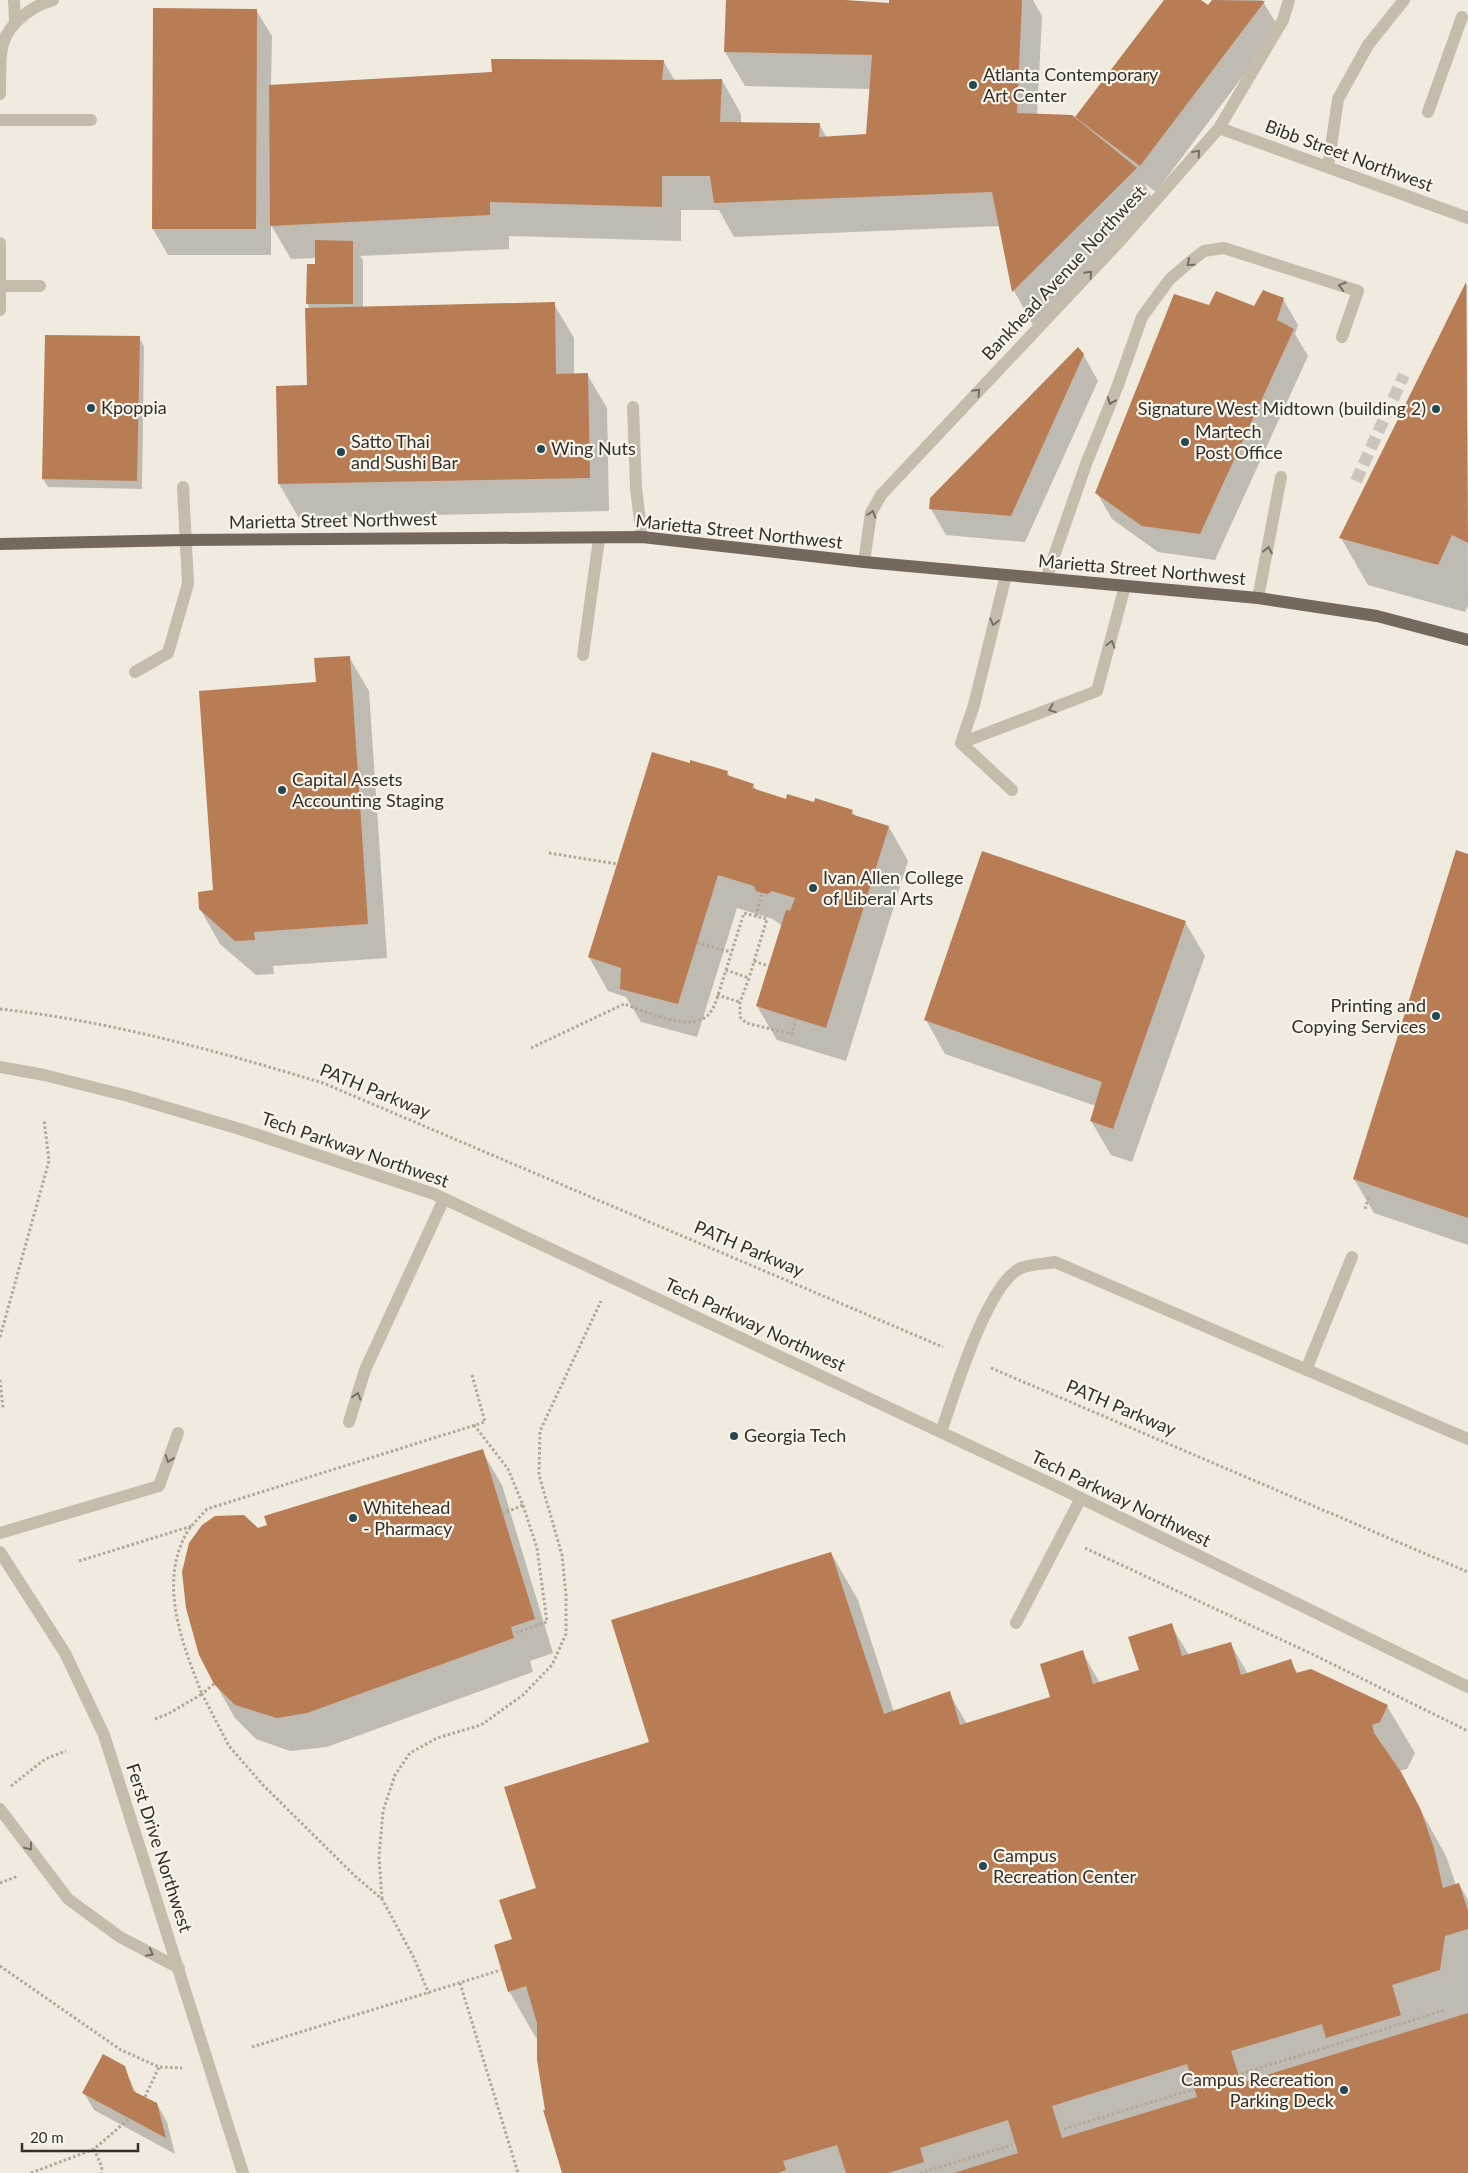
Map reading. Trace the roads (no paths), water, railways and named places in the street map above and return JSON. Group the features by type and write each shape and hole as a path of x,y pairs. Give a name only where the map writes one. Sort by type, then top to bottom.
{"main road":[{"name":"Marietta Street Northwest","path":"0,544 185,540 599,539 642,537 864,562 1258,598 1377,616 1468,640"}],"street":[{"path":"14,0 16,21"},
{"path":"0,94 1,52 16,21 43,3 53,0"},
{"name":"Bankhead Avenue Northwest","path":"864,562 871,513 881,495 1119,242 1219,128 1283,20 1289,0"},
{"path":"1328,167 1338,99 1368,45 1404,0"},
{"path":"1428,112 1462,17"},
{"path":"0,120 91,120"},
{"name":"Bibb Street Northwest","path":"1219,128 1468,218"},
{"path":"0,243 0,310"},
{"path":"1046,579 1086,464 1118,385 1142,317 1170,279 1191,261 1204,251 1224,248 1358,290 1342,337"},
{"path":"1,286 40,286"},
{"path":"633,407 636,488 642,537"},
{"path":"1258,598 1281,477"},
{"path":"135,672 168,653 188,584 183,487"},
{"path":"583,655 599,539"},
{"path":"961,743 974,705 1006,575"},
{"path":"961,743 1098,691 1125,586"},
{"path":"961,743 1012,790"},
{"name":"Tech Parkway Northwest","path":"0,1067 44,1075 128,1096 243,1130 405,1183 444,1198 1081,1498 1468,1688"},
{"path":"349,1422 365,1370 444,1198"},
{"path":"1306,1370 1352,1257"},
{"path":"941,1432 983,1319 1003,1282 1021,1268 1055,1262 1468,1439"},
{"path":"0,1533 159,1486 178,1433"},
{"path":"1016,1623 1081,1498"},
{"name":"Ferst Drive Northwest","path":"0,1552 65,1653 104,1735 243,2173"},
{"path":"0,1808 68,1899 120,1937 179,1968"}],"tunnel":[{"path":"1356,481 1404,375"}],"place":[{"name":"Atlanta Contemporary Art Center","path":"973,85"},
{"name":"Kpoppia","path":"91,408"},
{"name":"Signature West Midtown (building 2)","path":"1436,409"},
{"name":"Martech Post Office","path":"1185,442"},
{"name":"Wing Nuts","path":"541,449"},
{"name":"Satto Thai and Sushi Bar","path":"341,452"},
{"name":"Capital Assets Accounting Staging","path":"282,790"},
{"name":"Ivan Allen College of Liberal Arts","path":"813,888"},
{"name":"Printing and Copying Services","path":"1436,1016"},
{"name":"Georgia Tech","path":"734,1436"},
{"name":"Whitehead - Pharmacy","path":"353,1518"},
{"name":"Campus Recreation Center","path":"983,1866"},
{"name":"Campus Recreation Parking Deck","path":"1344,2090"}]}
